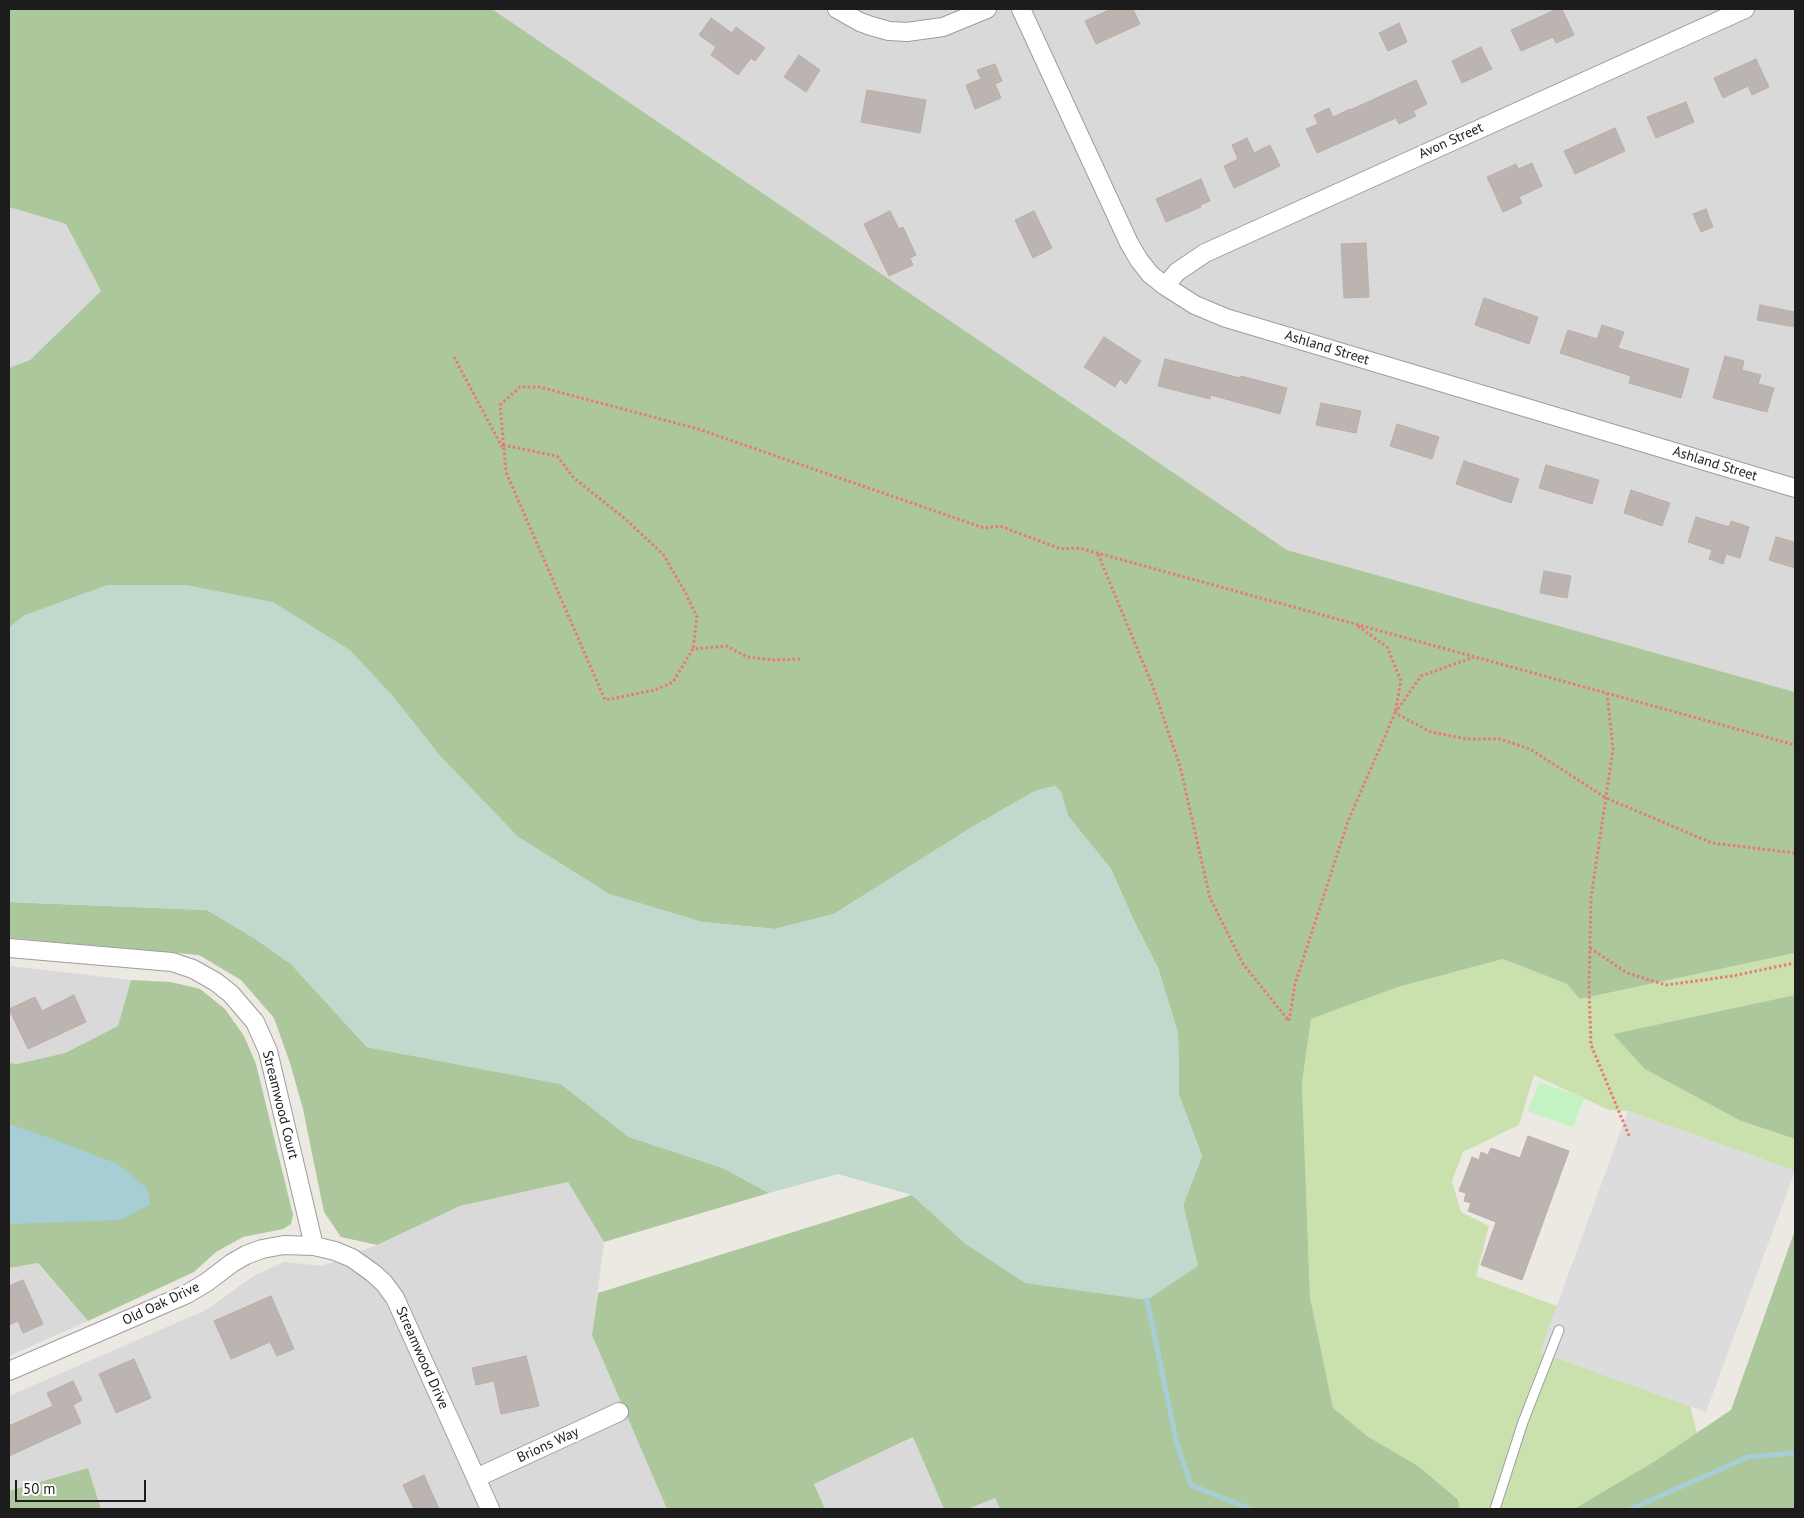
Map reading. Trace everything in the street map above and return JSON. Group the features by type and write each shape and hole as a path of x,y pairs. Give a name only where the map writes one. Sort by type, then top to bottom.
{"street":[{"path":"837,9 871,26 907,32 943,27 988,9"},
{"name":"Ashland Street","path":"1021,9 1129,243 1150,274 1165,286 1196,305 1226,318 1795,488"},
{"name":"Avon Street","path":"1165,286 1177,272 1204,253 1745,9"},
{"name":"Streamwood Court","path":"9,948 172,962 193,969 216,982 231,994 254,1022 268,1051 314,1246"},
{"name":"Old Oak Drive","path":"9,1371 187,1294 246,1255 262,1249 284,1245 314,1246"},
{"name":"Streamwood Drive","path":"314,1246 335,1251 360,1263 384,1283 395,1298 490,1509"},
{"name":"Brions Way","path":"476,1478 619,1412"}],"lane":[{"path":"1495,1509 1523,1422 1559,1330"}],"path":[{"path":"454,357 504,450"},
{"path":"503,445 557,456 574,478 624,518 662,554 697,617 693,649 673,682 655,690 605,700 506,472 503,445 500,406 520,387 540,387 698,429 984,528 1000,526 1061,549 1079,548 1098,553 1795,745"},
{"path":"1098,553 1153,687 1180,766 1210,898 1243,964 1289,1021 1295,984 1348,821 1395,713 1421,676 1474,657"},
{"path":"1356,624 1386,647 1401,681 1395,713"},
{"path":"693,649 727,646 748,657 774,660 800,659"},
{"path":"1607,693 1613,749 1591,898 1589,989 1591,1045 1630,1138"},
{"path":"1395,713 1431,732 1467,739 1500,739 1530,749 1606,798 1712,843 1795,853"},
{"path":"1590,948 1627,973 1666,985 1732,976 1795,963"}],"shaded area":[{"path":"492,9 1795,9 1795,692 1287,550"},
{"path":"9,207 66,224 101,291 30,360 9,368"},
{"path":"9,966 131,980 118,1026 65,1053 17,1064 9,1063"},
{"path":"1628,1111 1795,1171 1706,1412 1540,1352"},
{"path":"568,1182 604,1242 592,1335 667,1509 101,1509 88,1468 9,1491 9,1396 206,1310 255,1275 284,1262 323,1266 377,1245 460,1206"},
{"path":"37,1263 88,1321 9,1356 9,1268"},
{"path":"914,1437 944,1509 825,1509 814,1484"},
{"path":"995,1498 1000,1509 968,1509"}],"green space":[{"path":"9,9 492,9 1287,550 1795,692 1795,953 1580,999 1567,984 1503,959 1398,987 1311,1019 1302,1083 1310,1297 1333,1408 1367,1436 1418,1466 1458,1499 1460,1509 1000,1509 995,1498 968,1509 944,1509 913,1437 814,1484 825,1509 667,1509 592,1335 598,1293 912,1195 967,1245 1198,1266 1183,1205 1202,1156 1179,1095 1178,1033 1158,968 1133,919 1111,869 1068,816 1061,792 1055,786 1035,791 969,829 834,914 775,929 702,922 609,894 518,837 440,756 390,693 25,615 9,628 9,368 30,360 101,291 66,224 9,207"},
{"path":"107,585 186,585 273,602 350,650 390,693 440,756 518,837 609,894 702,922 775,929 834,914 969,829 1035,791 1055,786 1061,792 1068,816 1111,869 1133,919 1158,968 1178,1033 1179,1095 1202,1156 1183,1205 1198,1266 1147,1300 1025,1283 967,1245 912,1195 838,1174 769,1193 723,1168 629,1137 561,1084 367,1047 291,964 254,938 207,910 9,902 9,628 25,615"},
{"path":"9,902 207,910 254,938 291,964 367,1047 561,1084 629,1137 723,1168 769,1193 604,1242 568,1182 460,1206 377,1245 341,1237 324,1212 303,1109 290,1063 274,1018 241,980 199,955 9,938"},
{"path":"1795,953 1795,995 1613,1034 1741,1121 1795,1139 1795,1171 1628,1111 1609,1110 1534,1075 1519,1125 1463,1152 1452,1181 1461,1212 1489,1226 1476,1276 1557,1306 1540,1352 1690,1406 1697,1433 1655,1461 1574,1509 1460,1509 1458,1498 1418,1466 1367,1436 1333,1409 1310,1297 1302,1083 1311,1019 1398,987 1503,959 1567,984 1581,999"},
{"path":"131,980 171,982 200,989 225,1009 244,1036 256,1064 293,1215 291,1224 283,1229 243,1237 216,1252 194,1272 88,1321 38,1263 9,1268 9,1063 17,1064 65,1053 118,1026"},
{"path":"1795,995 1795,1139 1741,1121 1645,1069 1613,1034"},
{"path":"1539,1082 1584,1098 1573,1127 1528,1111"},
{"path":"1795,1230 1795,1509 1574,1509 1655,1461 1731,1410"},
{"path":"88,1468 101,1509 9,1509 9,1491"}],"water":[{"path":"9,1124 118,1164 147,1188 150,1204 121,1220 9,1224"}],"building":[{"path":"1111,9 1133,9 1140,24 1096,44 1085,21"},
{"path":"1557,9 1562,9 1574,35 1556,43 1553,37 1521,51 1511,30"},
{"path":"711,18 732,33 736,27 765,48 755,61 751,58 738,75 711,55 716,47 699,35"},
{"path":"1399,23 1407,42 1388,51 1379,33"},
{"path":"1481,47 1492,69 1462,83 1452,61"},
{"path":"799,55 820,70 806,92 784,77"},
{"path":"1756,59 1769,87 1752,95 1748,86 1723,98 1714,78"},
{"path":"995,64 1002,81 995,84 1001,98 975,109 966,85 981,79 977,70"},
{"path":"1416,80 1427,104 1413,111 1416,116 1399,124 1396,118 1317,153 1306,129 1318,124 1314,115 1329,108 1333,117"},
{"path":"867,90 926,100 920,133 861,122"},
{"path":"1686,102 1694,122 1656,138 1647,117"},
{"path":"1615,128 1625,151 1575,174 1564,151"},
{"path":"1247,138 1254,153 1270,145 1280,166 1234,188 1224,166 1238,159 1232,145"},
{"path":"1532,163 1542,186 1519,197 1522,203 1503,212 1487,177 1516,164 1518,169"},
{"path":"1201,179 1210,201 1200,205 1201,207 1166,222 1156,199"},
{"path":"1706,209 1713,227 1701,232 1693,214"},
{"path":"890,211 899,229 903,227 916,255 910,258 913,265 889,276 864,224"},
{"path":"1034,211 1052,248 1033,258 1015,220"},
{"path":"1366,243 1369,297 1344,298 1341,244"},
{"path":"1484,298 1538,317 1529,344 1475,325"},
{"path":"1760,305 1795,312 1795,327 1757,320"},
{"path":"1602,325 1624,332 1618,348 1689,369 1681,398 1629,383 1631,376 1560,353 1568,330 1597,339"},
{"path":"1104,337 1141,361 1126,384 1120,379 1115,387 1084,367"},
{"path":"1725,356 1744,361 1742,370 1761,375 1758,384 1774,388 1767,412 1713,398"},
{"path":"1165,359 1287,388 1280,414 1211,395 1210,399 1158,386"},
{"path":"1321,403 1361,411 1356,433 1316,425"},
{"path":"1397,424 1439,437 1432,459 1390,446"},
{"path":"1464,461 1519,479 1511,503 1456,484"},
{"path":"1546,465 1599,480 1592,504 1539,488"},
{"path":"1631,490 1670,503 1662,526 1624,513"},
{"path":"1696,517 1729,527 1731,521 1749,527 1740,558 1726,554 1723,564 1709,559 1712,550 1688,542"},
{"path":"1776,537 1795,542 1795,568 1769,560"},
{"path":"1544,571 1571,576 1567,598 1540,593"},
{"path":"74,995 86,1022 28,1049 9,1009 35,997 42,1011"},
{"path":"1528,1136 1569,1151 1522,1280 1481,1265 1496,1222 1468,1211 1471,1203 1464,1201 1466,1193 1459,1191 1472,1157 1479,1160 1481,1152 1488,1155 1491,1148 1520,1158"},
{"path":"23,1280 43,1324 23,1333 18,1321 9,1325 9,1286"},
{"path":"271,1296 294,1349 277,1356 270,1342 231,1359 214,1321"},
{"path":"526,1356 539,1406 501,1414 494,1381 476,1385 472,1368"},
{"path":"134,1359 151,1398 116,1413 99,1374"},
{"path":"73,1381 82,1400 73,1405 81,1423 9,1456 9,1426 53,1406 47,1393"},
{"path":"424,1475 439,1509 414,1509 403,1485"}],"waterway":[{"path":"1147,1300 1177,1444 1191,1485 1250,1509"},
{"path":"1631,1509 1748,1457 1795,1453"}]}
